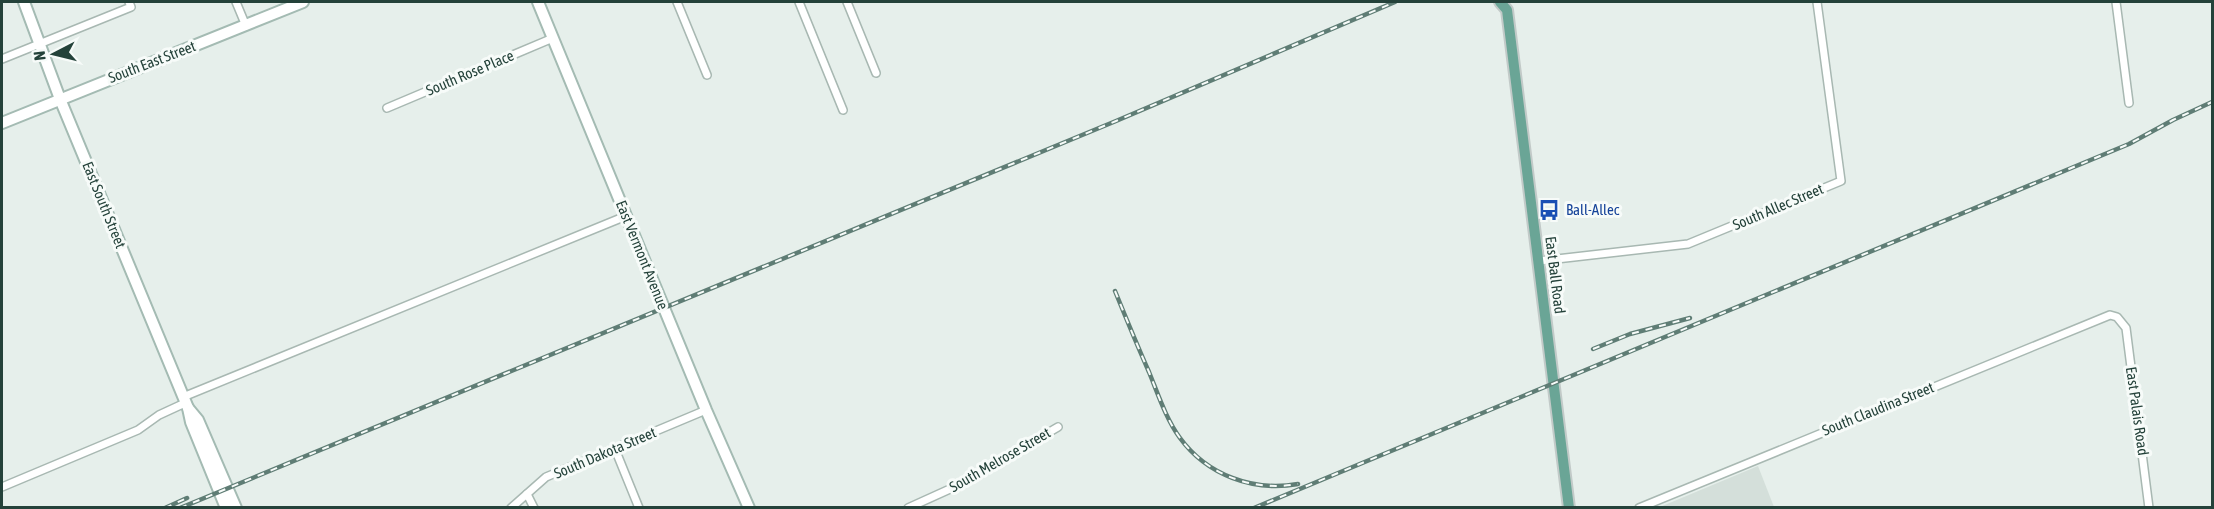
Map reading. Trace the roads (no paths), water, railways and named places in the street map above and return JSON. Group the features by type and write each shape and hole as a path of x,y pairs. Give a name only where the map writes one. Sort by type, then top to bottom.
{"main road":[{"name":"East Ball Road","path":"1506,4 1569,507"}],"street":[{"name":"East South Street","path":"24,2 60,99 226,507"},
{"path":"236,2 246,26"},
{"name":"South East Street","path":"2,123 303,2"},
{"name":"East Vermont Avenue","path":"538,2 706,410 749,507"},
{"path":"676,2 707,75"},
{"path":"799,2 843,110"},
{"path":"847,2 876,72"},
{"name":"South Allec Street","path":"1539,261 1573,259 1688,244 1841,181 1817,2"},
{"path":"2116,2 2129,103"},
{"path":"2,59 130,4"},
{"name":"South Rose Place","path":"387,108 553,38"},
{"path":"2,487 138,430 159,415 185,403 626,216"},
{"name":"South Claudina Street","path":"1639,507 2100,317 2110,315 2117,317"},
{"name":"East Palais Road","path":"2117,317 2126,328 2150,507"},
{"name":"East South Street","path":"185,403 198,420 236,507"},
{"name":"South Dakota Street","path":"511,507 546,477 706,410"},
{"name":"South Melrose Street","path":"908,507 961,484 1058,427"},
{"path":"615,449 639,507"},
{"path":"527,494 534,507"}],"railway":[{"path":"180,508 1116,121 1395,2"},
{"path":"1254,508 2129,144 2212,102"},
{"path":"1115,291 1166,415 1191,451 1217,471 1248,483 1281,486 1298,484"},
{"path":"1593,349 1630,334 1690,318"},
{"path":"165,508 187,498"}],"place":[{"name":"Ball-Allec","path":"1549,210"}]}
